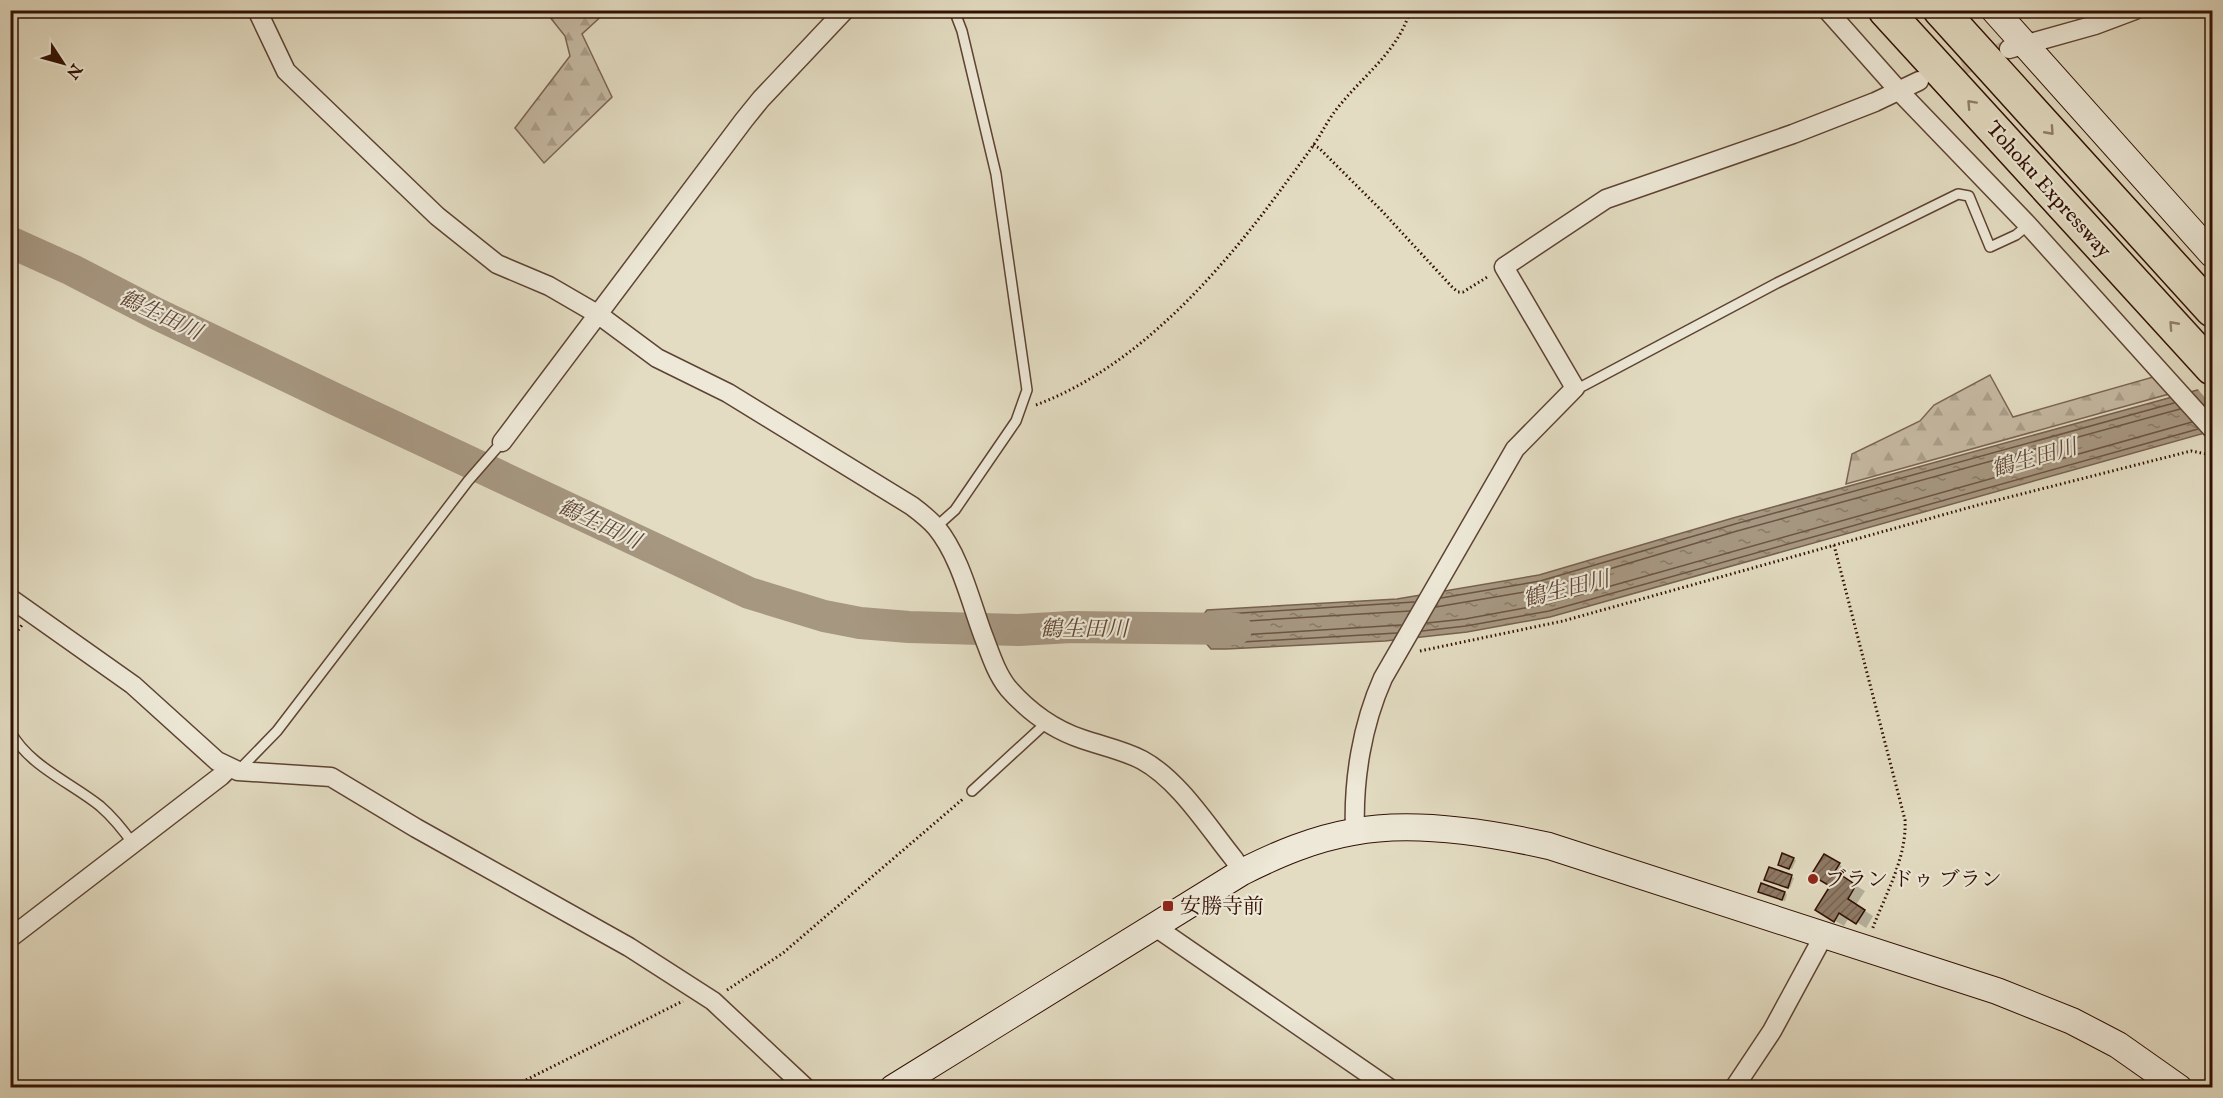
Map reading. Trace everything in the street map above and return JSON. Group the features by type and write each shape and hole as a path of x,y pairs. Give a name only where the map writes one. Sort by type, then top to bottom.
{"highway":[{"name":"Tohoku Expressway","path":"1885,10 2212,368"},
{"name":"Tohoku Expressway","path":"1940,10 2212,310"}],"street":[{"path":"257,10 286,71 437,216 497,264 549,286 599,315 657,358 728,393 912,506 936,527 951,550 997,672 1007,686 1046,723 1080,739 1143,760 1158,771 1174,784 1242,872"},
{"path":"496,447 599,315 744,120 845,10"},
{"path":"1827,10 1899,91 2028,225 2212,429"},
{"path":"1994,10 2018,47 2212,254"},
{"path":"2018,47 2095,26 2135,10"},
{"path":"1355,831 1358,777 1368,716 1383,678 1402,649 1515,449 1575,388 1504,267 1606,199 1701,164 1793,134 1919,81"},
{"path":"10,598 133,685 202,750 234,769 331,777 416,828 629,947 707,997 806,1088"},
{"path":"10,938 221,776 234,769"},
{"path":"893,1088 1242,872 1280,853 1315,841 1355,831 1402,828 1503,836 1549,846 1997,991 2072,1021 2118,1045 2179,1088"},
{"path":"1154,926 1389,1088"},
{"path":"1734,1088 1772,1031 1824,935"}],"lane":[{"path":"936,527 955,510 1016,421 1027,390 996,174 962,31 954,10"},
{"path":"1575,388 1583,386 1777,283 1958,194 1969,196 1990,247 2016,235 2028,225"},
{"path":"234,769 277,731 496,447"},
{"path":"972,791 1046,723"},
{"path":"10,731 30,756 99,805 116,820 134,845"}],"path":[{"path":"1022,408 1038,404 1110,367 1151,334 1231,252 1313,145 1338,106 1395,43 1407,22 1410,10"},
{"path":"1313,145 1319,148 1381,210 1458,292 1463,292 1504,267"},
{"path":"1402,649 1563,621 1978,505 2191,451 2212,455"},
{"path":"1834,545 1905,820 1906,833 1903,851 1865,948"},
{"path":"510,1088 707,997 783,953 972,791"}],"green space":[{"path":"545,11 607,11 582,34 612,97 544,163 515,128 570,56 565,36"},
{"path":"1990,375 2013,417 2153,377 2169,394 1846,484 1852,454 1920,421 1934,405"}],"water":[{"path":"2212,386 2212,431 1550,617 1467,632 1385,641 1226,649 1211,649 1193,628 1207,610 1397,599 1539,575 1733,518"}],"pier":[{"path":"2212,383 2212,406 2196,387"}],"building":[{"path":"1782,853 1794,858 1789,869 1778,865"},
{"path":"1824,854 1840,863 1835,871 1856,885 1848,899 1865,910 1856,924 1839,913 1834,922 1815,910 1830,886 1811,875"},
{"path":"1769,867 1792,875 1788,888 1764,880"},
{"path":"1761,883 1785,892 1782,900 1758,892"}],"waterway":[{"name":"鶴生田川","path":"10,242 337,400 749,593 824,616 860,623 909,627 1019,630 1071,627 1236,629"}],"tunnel":[{"path":"1937,75 2009,49"}],"place":[{"name":"ブラン ドゥ ブラン","path":"1813,879"},
{"name":"安勝寺前","path":"1168,906"}]}
